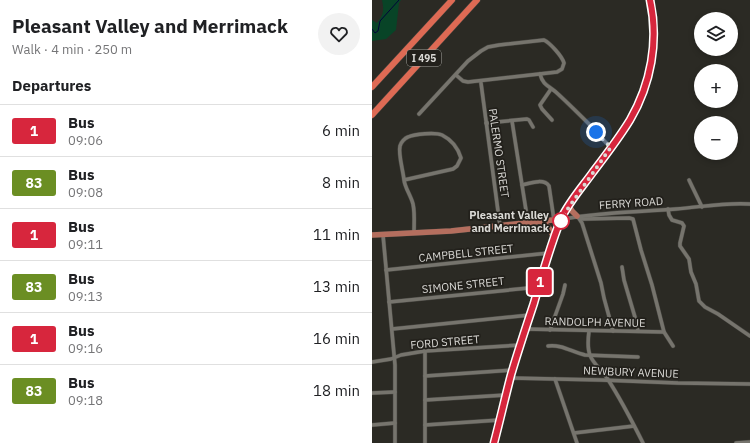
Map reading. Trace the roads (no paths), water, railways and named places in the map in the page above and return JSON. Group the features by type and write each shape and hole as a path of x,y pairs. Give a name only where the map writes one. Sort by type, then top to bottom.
{"highway":[{"name":"I 495","path":"372,87 452,0"},
{"name":"I 495","path":"372,115 477,0"}],"main road":[{"path":"494,443 513,370 548,253 562,219 569,206 630,120 648,77 653,43 653,24 650,0"},
{"path":"569,206 577,216"},
{"path":"372,235 451,231 562,219"},
{"path":"540,222 549,227 554,239"}],"street":[{"path":"420,114 472,57 482,50 499,45 544,40 548,42 564,62 562,69 559,71 540,74 468,82 463,81 456,75"},
{"path":"540,74 543,83 558,94 611,147"},
{"name":"PALERMO STREET","path":"481,83 500,226"},
{"path":"551,89 540,105 552,120"},
{"path":"486,123 527,119 533,127"},
{"path":"512,121 528,223"},
{"path":"404,180 453,169 457,166 461,158 457,148 448,139 436,133 408,137 400,146 404,180 414,208 414,233"},
{"path":"689,180 702,207"},
{"path":"522,185 543,181 548,184 554,220"},
{"name":"FERRY ROAD","path":"562,219 577,216 668,210 736,203 750,204"},
{"path":"668,210 672,220 682,223 684,226 680,246 689,257 691,272 696,284 699,302 750,336"},
{"path":"577,216 583,219 633,219 664,332 673,346"},
{"path":"577,216 582,223 614,331"},
{"path":"383,235 395,357 395,443"},
{"name":"CAMPBELL STREET","path":"386,270 548,253"},
{"path":"622,267 638,332"},
{"path":"550,330 564,294 564,285"},
{"name":"SIMONE STREET","path":"389,302 538,287"},
{"path":"392,329 530,315"},
{"name":"RANDOLPH AVENUE","path":"526,329 664,332"},
{"path":"589,331 588,344 590,355 608,380 643,443"},
{"name":"FORD STREET","path":"372,362 425,351 521,345"},
{"path":"548,346 566,348 585,355 638,357"},
{"path":"425,351 425,443"},
{"path":"425,376 513,370"},
{"name":"NEWBURY AVENUE","path":"511,378 750,384"},
{"path":"555,379 577,443"},
{"path":"372,393 395,392"},
{"path":"425,400 506,395"},
{"path":"425,425 500,420"},
{"path":"372,425 395,423"},
{"path":"574,433 634,426"},
{"path":"736,443 750,442"}],"waterway":[{"path":"372,29 375,33 378,31 380,21 399,0"}],"place":[{"name":"Pleasant Valley and Merrimack","path":"561,221"}]}
